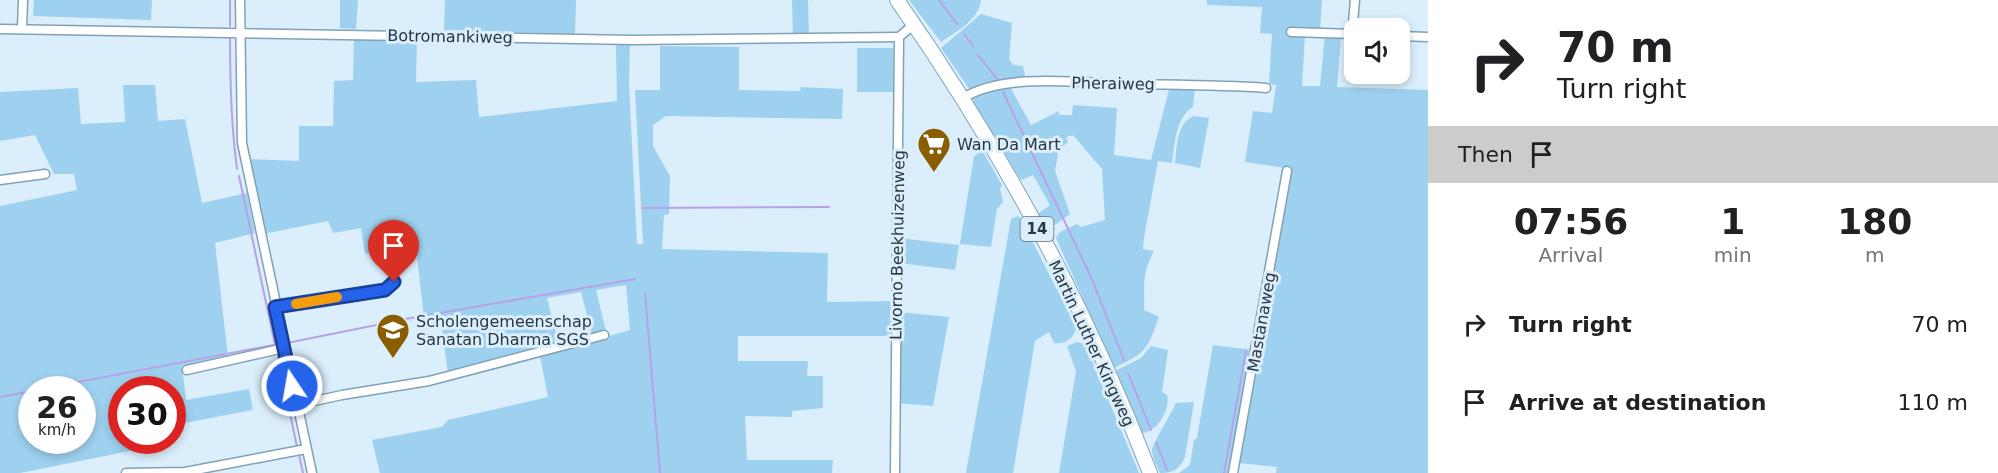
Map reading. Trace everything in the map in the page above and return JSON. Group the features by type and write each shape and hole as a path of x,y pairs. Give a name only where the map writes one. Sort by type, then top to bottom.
{"main road":[{"name":"Martin Luther Kingweg","path":"897,0 963,98 1014,185 1074,297 1150,473"}],"street":[{"path":"22,29 23,0"},
{"path":"240,0 242,143 312,473"},
{"path":"1354,18 1355,0"},
{"path":"899,37 914,24"},
{"name":"Botromankiweg","path":"0,28 633,40 899,37"},
{"path":"1291,32 1344,34"},
{"path":"1410,36 1428,37"},
{"name":"Livorno Beekhuizenweg","path":"895,473 899,37"},
{"name":"Pheraiweg","path":"963,98 985,88 1027,81 1266,88"},
{"name":"Mastanaweg","path":"1233,473 1287,171"},
{"path":"0,180 45,174"},
{"path":"275,307 385,290 394,282"},
{"path":"296,405 429,381 604,335"},
{"path":"188,370 284,348"},
{"path":"126,473 185,472 306,449"}],"shaded area":[{"path":"34,0 152,0 151,20 33,16"},
{"path":"340,0 358,0 356,29 340,28"},
{"path":"445,0 576,0 575,34 444,30"},
{"path":"792,0 808,0 809,36 793,36"},
{"path":"909,0 981,0 976,14 960,30 941,42"},
{"path":"1207,0 1322,0 1320,31 1305,35 1302,86 1320,86 1325,35 1341,36 1337,87 1428,90 1428,473 1276,473 1277,467 1239,463 1291,169 1245,162 1253,111 1272,113 1276,85 1269,84 1272,34 1260,33 1262,7 1207,5"},
{"path":"981,14 1012,23 1009,59 1013,65 1023,66 1025,75 1022,79 970,90 941,48"},
{"path":"354,38 417,40 416,82 476,80 479,117 617,101 616,44 630,45 629,85 637,244 643,244 635,90 660,90 660,46 739,47 739,90 800,91 801,87 843,89 842,119 666,116 653,125 653,146 670,176 669,214 664,215 662,249 828,253 827,302 892,301 892,336 738,336 738,361 808,361 807,376 823,376 823,408 792,411 792,417 745,416 747,460 833,460 832,473 380,473 372,440 442,427 448,420 548,397 540,356 630,330 626,285 596,290 606,331 592,334 581,292 547,298 559,345 448,373 441,325 425,326 416,248 365,254 361,228 333,233 328,221 263,234 247,159 299,161 299,126 333,126 334,81 353,80"},
{"path":"857,48 893,48 893,92 857,92"},
{"path":"123,85 155,85 158,121 185,119 202,203 247,193 255,233 215,243 228,357 182,366 183,376 108,376 108,454 115,454 20,473 0,473 0,206 77,190 74,174 54,174 35,135 0,141 0,92 78,88 81,124 125,122"},
{"path":"1009,85 1031,125 1059,111 1059,115 1072,115 1073,105 1117,108 1114,155 1151,160 1170,86 1195,86 1193,107 1179,125 1172,163 1158,161 1144,238 1143,249 1154,251 1145,274 1144,310 1159,317 1144,349 1114,368 1056,238 1060,232 1077,224 1081,227 1105,220 1102,169 1073,135 1066,137 1068,143 1059,148 1055,171 1070,214 1055,225 1043,221 1038,214 1050,205 1033,175 1021,180 974,103 973,96"},
{"path":"1194,116 1209,118 1200,168 1175,163 1181,130 1188,119"},
{"path":"983,152 1002,185 1000,189 1003,202 997,209 991,247 960,244 974,156"},
{"path":"1018,216 1076,327 1072,337 1066,342 1054,343 1049,332 1035,341 1013,473 966,473 1011,219"},
{"path":"899,238 959,245 955,270 899,263"},
{"path":"899,312 949,317 933,406 897,403"},
{"path":"1077,342 1085,344 1139,473 1059,473 1076,371 1067,346"},
{"path":"1213,345 1254,350 1232,473 1179,473 1190,465"},
{"path":"1151,346 1168,350 1162,392 1167,395 1168,401 1157,426 1146,433 1140,433 1115,371 1141,358"},
{"path":"249,389 253,410 186,423 186,400"},
{"path":"1194,402 1185,457 1175,470 1160,473 1152,453 1155,442 1176,403"}],"waterway":[{"path":"230,0 230,26"},
{"path":"939,0 957,24"},
{"path":"964,34 973,46"},
{"path":"230,38 231,104 237,169"},
{"path":"978,55 998,80"},
{"path":"1003,92 1091,277 1124,360"},
{"path":"239,176 275,345"},
{"path":"642,208 829,207"},
{"path":"287,343 411,318 635,279"},
{"path":"645,293 660,473"},
{"path":"96,379 279,344"},
{"path":"1224,473 1246,351"},
{"path":"278,356 297,447"},
{"path":"1128,373 1151,430"},
{"path":"0,397 18,394"},
{"path":"1156,442 1167,470"},
{"path":"299,455 303,473"}],"slow traffic":[{"path":"296,304 337,297"}],"place":[{"name":"Wan Da Mart","path":"934,173"},
{"name":"Scholengemeenschap Sanatan Dharma SGS","path":"393,359"}],"route":[{"path":"292,386 275,307 385,290 394,282"}]}
